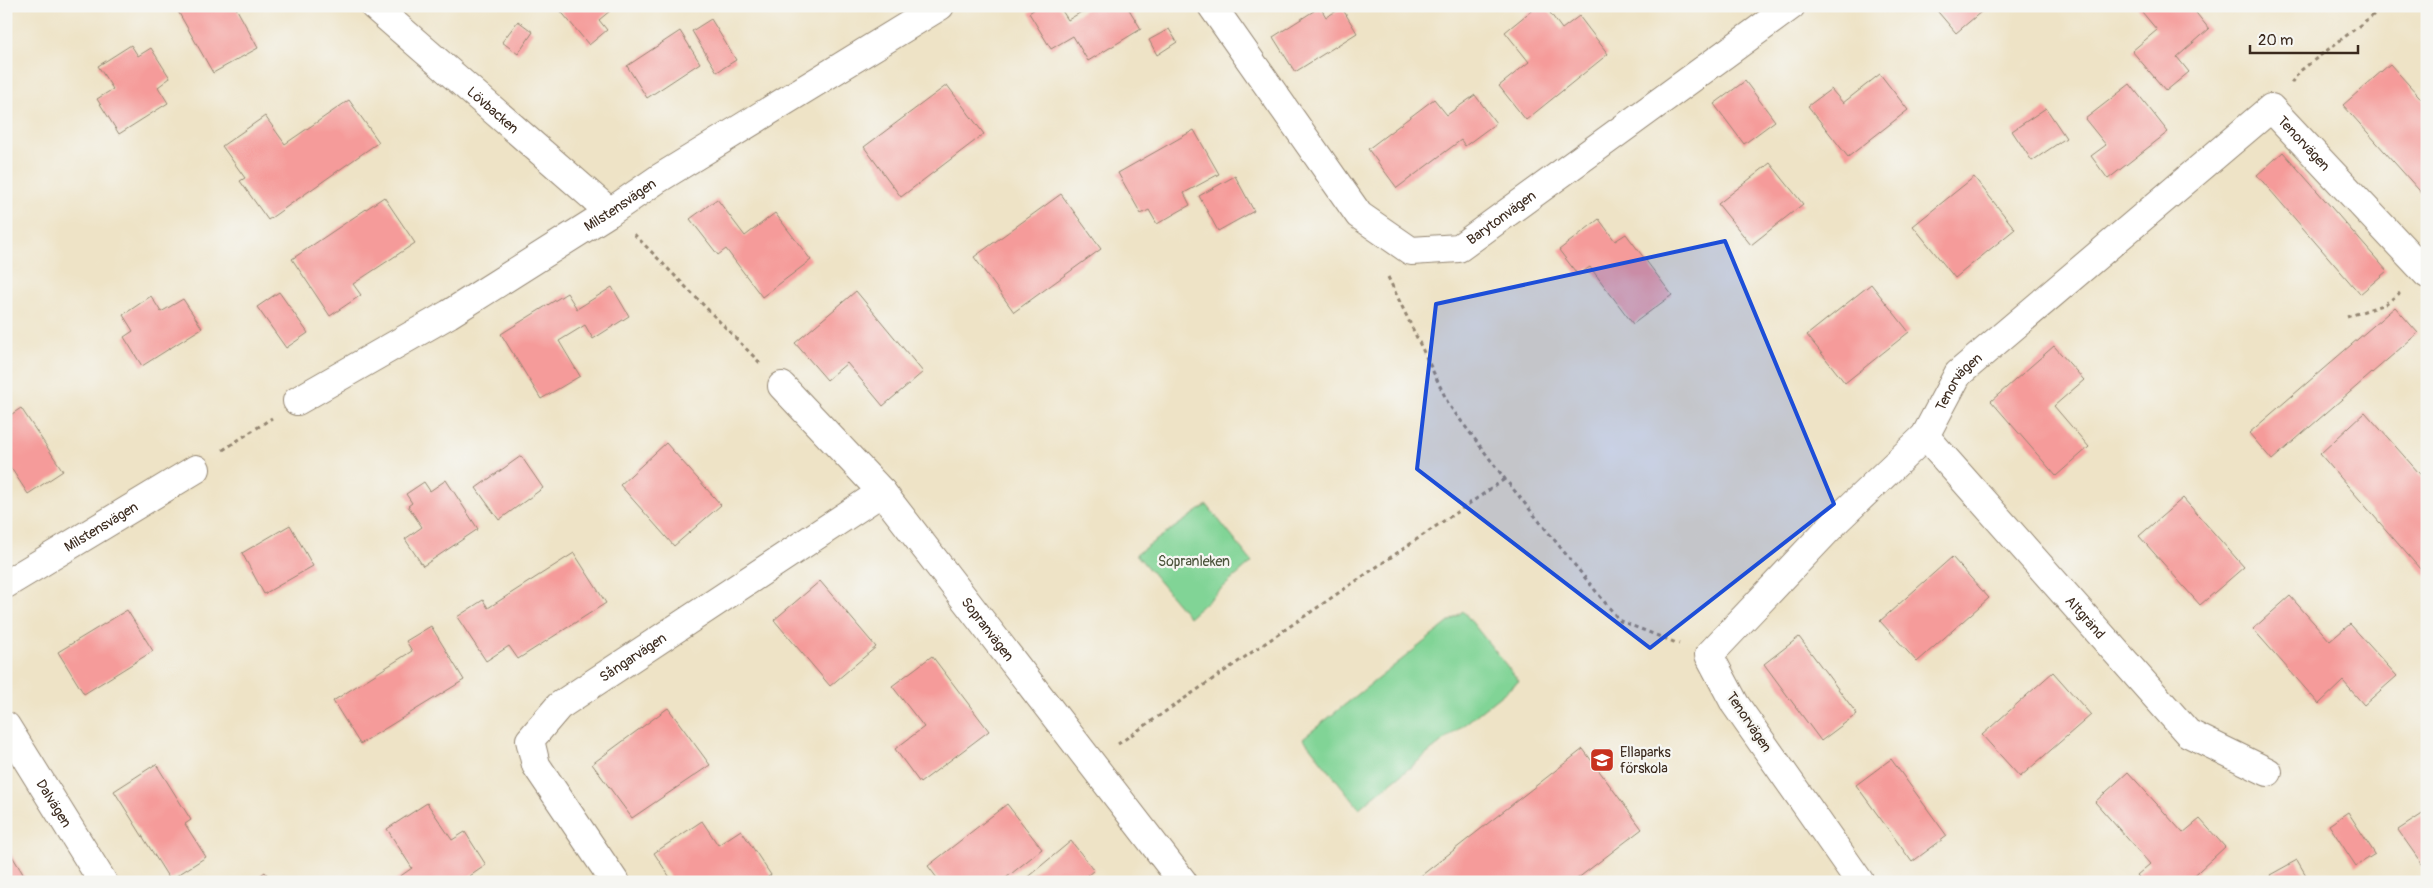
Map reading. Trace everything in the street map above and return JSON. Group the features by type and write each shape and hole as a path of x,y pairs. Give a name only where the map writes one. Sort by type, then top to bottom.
{"street":[{"name":"Lövbacken","path":"374,6 610,212"},
{"name":"Milstensvägen","path":"297,401 449,314 610,212 658,179 940,6"},
{"name":"Barytonvägen","path":"1212,6 1359,215 1411,251 1459,248 1791,6"},
{"name":"Tenorvägen","path":"1860,882 1735,704 1709,655 1838,519 1925,436 1958,374 2270,108 2416,282"},
{"name":"Sopranvägen","path":"782,386 882,492 1183,882"},
{"name":"Altgränd","path":"1925,436 2188,734 2268,772"},
{"name":"Milstensvägen","path":"6,584 196,469"},
{"name":"Sångarvägen","path":"615,882 536,765 530,740 559,706 882,492"},
{"name":"Dalvägen","path":"6,726 103,882"}],"path":[{"path":"2270,108 2300,71 2385,6"},
{"path":"610,212 651,250 782,386"},
{"path":"1388,276 1450,405 1505,479 1620,621 1709,655"},
{"path":"2347,317 2385,304 2416,282"},
{"path":"196,469 297,401"},
{"path":"1092,762 1505,479"}],"highlighted area":[{"path":"1725,241 1834,504 1650,648 1417,469 1436,304"}],"green space":[{"name":"Sopranleken","path":"1207,505 1252,562 1189,617 1136,554"},
{"path":"1463,611 1519,681 1359,808 1303,738"}],"building":[{"path":"175,6 235,6 258,48 213,73"},
{"path":"562,6 608,6 611,10 599,20 607,30 589,45 559,9"},
{"path":"1039,6 1059,6 1068,20 1091,6 1127,6 1141,29 1088,61 1073,36 1051,49 1029,13"},
{"path":"1537,6 1545,6 1562,29 1579,16 1608,54 1526,120 1499,86 1529,62 1505,32"},
{"path":"1933,6 1988,6 1956,33"},
{"path":"2137,6 2197,6 2193,9 2209,29 2177,57 2189,72 2166,91 2132,51 2157,30"},
{"path":"1320,7 1326,17 1342,8 1357,33 1295,72 1273,37"},
{"path":"711,19 736,60 717,72 692,31"},
{"path":"518,21 533,32 518,54 502,42"},
{"path":"1169,29 1177,42 1157,55 1149,40"},
{"path":"680,31 700,63 647,98 627,66"},
{"path":"131,45 138,56 151,48 170,78 158,87 168,103 119,134 97,99 113,89 98,66"},
{"path":"2390,64 2427,105 2427,199 2343,105"},
{"path":"1880,74 1908,110 1848,157 1808,106 1831,89 1843,103"},
{"path":"1745,81 1775,121 1744,144 1714,104"},
{"path":"2130,84 2168,132 2108,179 2091,156 2106,145 2085,119"},
{"path":"947,85 984,134 901,197 864,147"},
{"path":"1475,95 1496,123 1465,146 1461,140 1397,188 1368,149 1434,99 1447,115"},
{"path":"349,100 379,142 268,220 240,181 245,178 222,146 265,116 285,144"},
{"path":"2046,108 2066,138 2032,161 2012,131"},
{"path":"1194,130 1219,174 1184,193 1190,205 1157,224 1149,210 1141,214 1118,173"},
{"path":"2283,152 2387,271 2360,294 2257,175"},
{"path":"1770,163 1803,204 1751,245 1718,204"},
{"path":"1235,176 1254,211 1218,231 1199,196"},
{"path":"1974,177 2015,229 1955,278 1913,226"},
{"path":"1061,194 1101,249 1014,312 974,257"},
{"path":"384,197 415,243 353,284 361,295 330,316 292,259"},
{"path":"717,199 745,236 775,213 811,260 762,297 726,249 718,255 690,219"},
{"path":"1599,219 1615,241 1626,234 1672,295 1633,324 1590,267 1578,275 1559,250"},
{"path":"1871,284 1909,332 1845,383 1807,335"},
{"path":"612,287 629,316 593,339 585,325 559,341 580,376 541,399 501,334 567,293 577,309"},
{"path":"856,291 923,372 883,406 847,363 827,380 795,343"},
{"path":"279,292 308,333 286,348 257,307"},
{"path":"151,296 161,312 183,299 202,328 142,366 124,337 133,331 123,315"},
{"path":"2395,307 2418,333 2272,460 2249,433"},
{"path":"2054,346 2084,380 2054,406 2089,447 2056,476 1991,401"},
{"path":"21,408 63,471 28,494 11,468 6,471 6,418"},
{"path":"2365,412 2427,482 2427,577 2320,454"},
{"path":"666,443 721,505 674,546 620,485"},
{"path":"521,456 543,488 499,520 476,488"},
{"path":"446,480 478,529 423,566 405,539 422,527 408,506 412,503 406,494 424,482 430,491"},
{"path":"2183,498 2244,567 2200,605 2139,536"},
{"path":"290,525 313,566 264,594 242,553"},
{"path":"574,553 606,603 518,659 509,646 486,661 457,617 483,600 488,608"},
{"path":"1952,557 1989,598 1917,662 1880,621"},
{"path":"820,581 876,647 830,686 774,620"},
{"path":"2290,596 2330,641 2350,624 2397,676 2364,705 2343,681 2319,704 2253,629"},
{"path":"127,610 153,651 84,694 58,652"},
{"path":"431,626 464,680 360,744 333,701 412,651 406,641"},
{"path":"1799,637 1857,714 1821,741 1764,664"},
{"path":"932,656 989,731 920,783 895,749 924,727 892,686"},
{"path":"2053,672 2091,715 2020,777 1982,735"},
{"path":"668,708 710,765 632,818 592,764"},
{"path":"1583,749 1642,829 1573,882 1413,882"},
{"path":"1891,759 1947,836 1912,862 1856,785"},
{"path":"156,764 191,820 185,824 206,857 170,880 114,791"},
{"path":"2128,772 2183,833 2200,819 2225,847 2187,882 2143,882 2137,875 2150,864 2095,802"},
{"path":"427,803 452,840 465,832 486,865 467,878 470,882 392,882 412,868 387,829"},
{"path":"1007,804 1042,849 1001,882 940,882 928,866"},
{"path":"2427,811 2427,865 2424,867 2398,830"},
{"path":"2348,812 2375,854 2356,866 2329,825"},
{"path":"702,821 718,845 741,830 771,875 761,882 673,882 654,853"},
{"path":"1071,841 1094,870 1080,882 1025,882 1024,880"},
{"path":"6,846 28,882 6,882"},
{"path":"2297,860 2310,882 2274,882 2270,875"},
{"path":"265,872 272,882 251,882"}],"place":[{"name":"Ellaparks förskola","path":"1602,760"}]}
